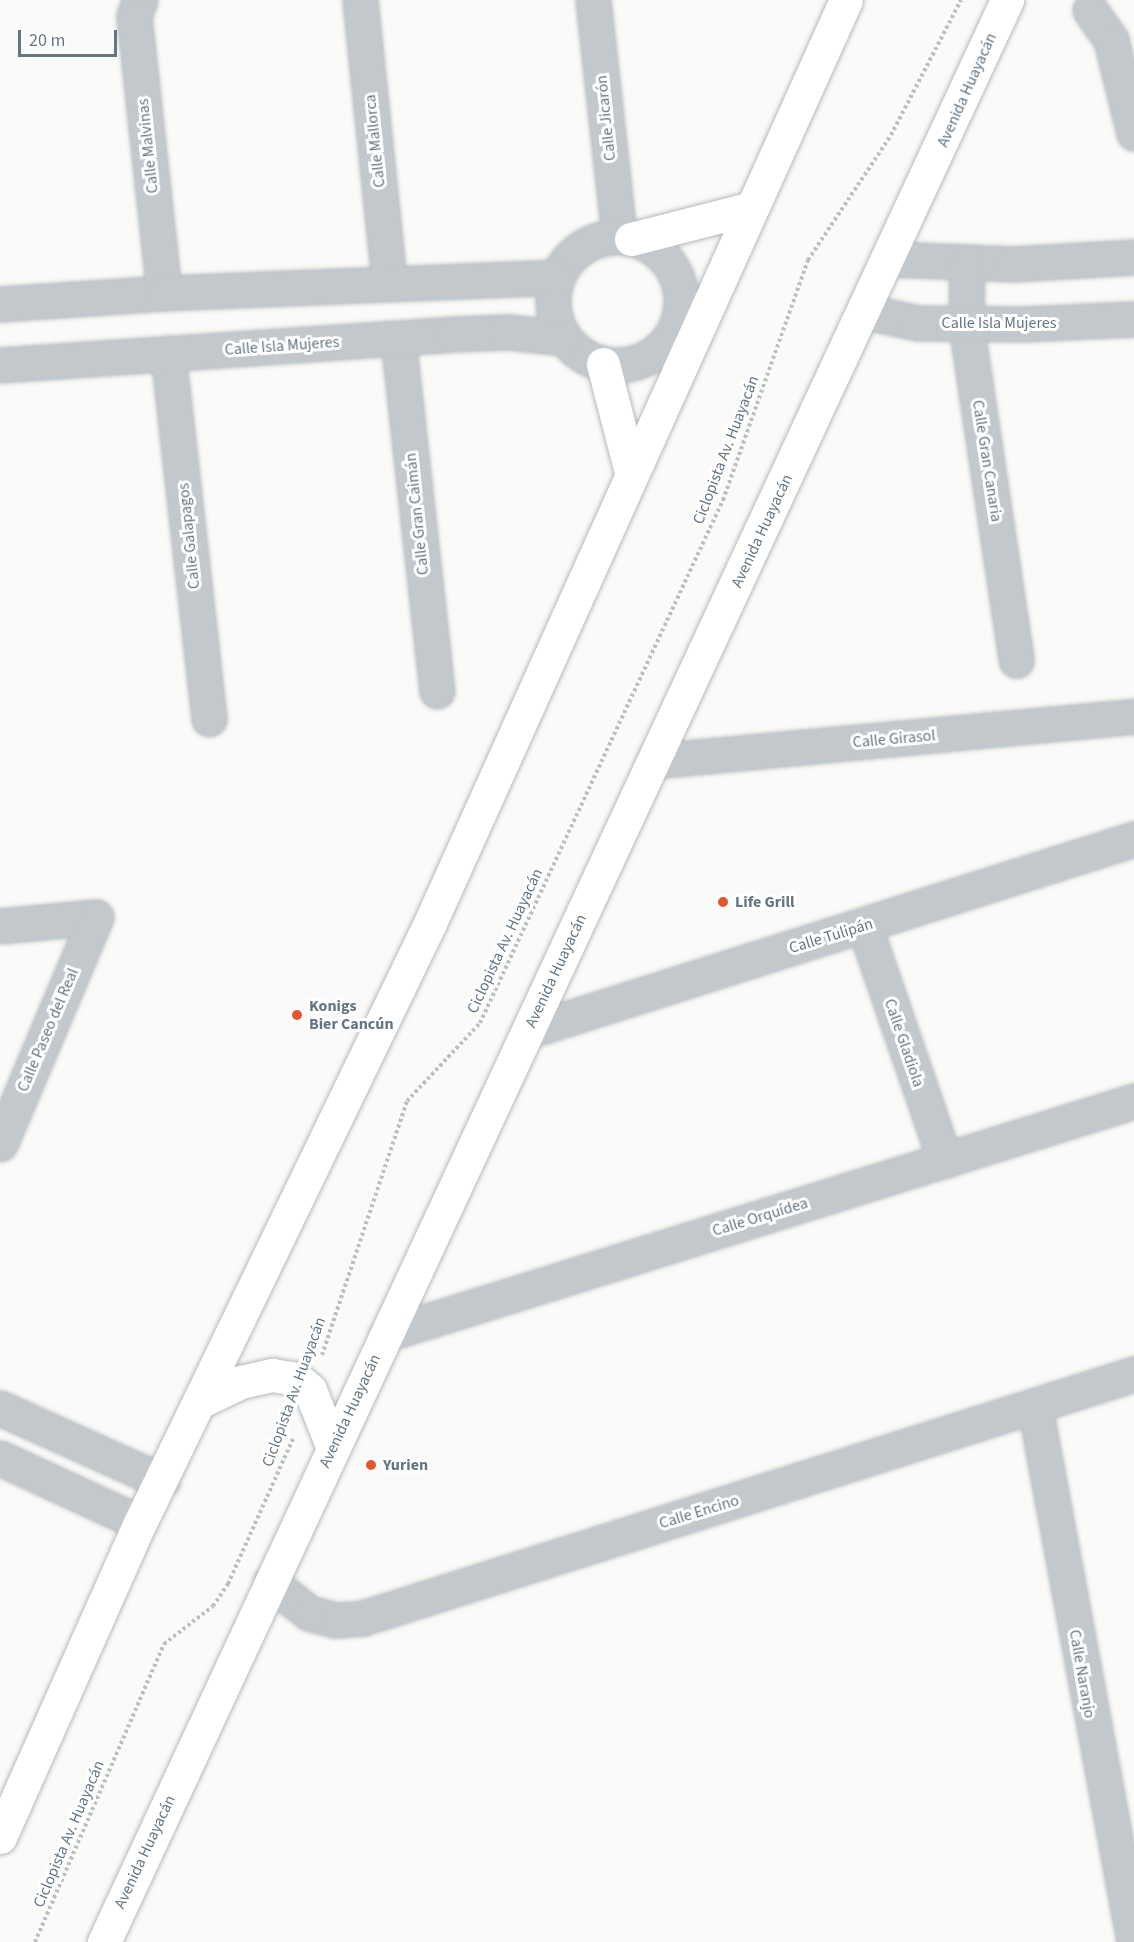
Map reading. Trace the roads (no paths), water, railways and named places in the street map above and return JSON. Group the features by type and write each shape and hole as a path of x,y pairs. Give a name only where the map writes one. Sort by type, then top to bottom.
{"main road":[{"path":"0,1837 140,1522 162,1481 430,923 631,472 846,0"},
{"name":"Avenida Huayacán","path":"104,1942 653,761 866,312 1007,0"},
{"path":"625,238 752,208"},
{"path":"603,364 631,472"},
{"path":"199,1402 241,1382 272,1375 297,1379 310,1390 333,1448"}],"street":[{"name":"Calle Malvinas","path":"140,0 134,16 164,293"},
{"name":"Calle Mallorca","path":"360,0 389,282"},
{"name":"Calle Jicarón","path":"593,0 625,238"},
{"path":"1090,10 1111,40 1134,133"},
{"path":"625,238 652,248 669,263 679,283 678,323 669,339 640,361 603,364 582,355 564,338 553,309 557,277 581,248 599,239 625,238"},
{"path":"890,259 1080,263 1134,257"},
{"name":"Calle Gran Canaria","path":"967,262 966,324 1016,660"},
{"path":"0,304 389,282 557,277"},
{"name":"Calle Isla Mujeres","path":"866,312 918,323 966,324 1134,319"},
{"name":"Calle Isla Mujeres","path":"0,365 398,338 508,333 564,338"},
{"name":"Calle Gran Caimán","path":"398,338 437,691"},
{"name":"Calle Galapagos","path":"168,353 209,719"},
{"name":"Calle Girasol","path":"653,761 1134,716"},
{"name":"Calle Tulipán","path":"528,1031 1134,839"},
{"name":"Calle Paseo del Real","path":"0,926 96,917 0,1144"},
{"name":"Calle Gladiola","path":"864,925 945,1160"},
{"name":"Calle Orquídea","path":"386,1334 1134,1101"},
{"name":"Calle Encino","path":"270,1582 309,1613 336,1620 363,1618 1134,1374"},
{"name":"Calle Naranjo","path":"1035,1407 1134,1941"},
{"path":"0,1408 162,1481"},
{"path":"0,1458 140,1522"}],"place":[{"name":"Life Grill","path":"723,902"},
{"name":"Konigs Bier Cancún","path":"297,1015"},
{"name":"Yurien","path":"371,1465"}]}
